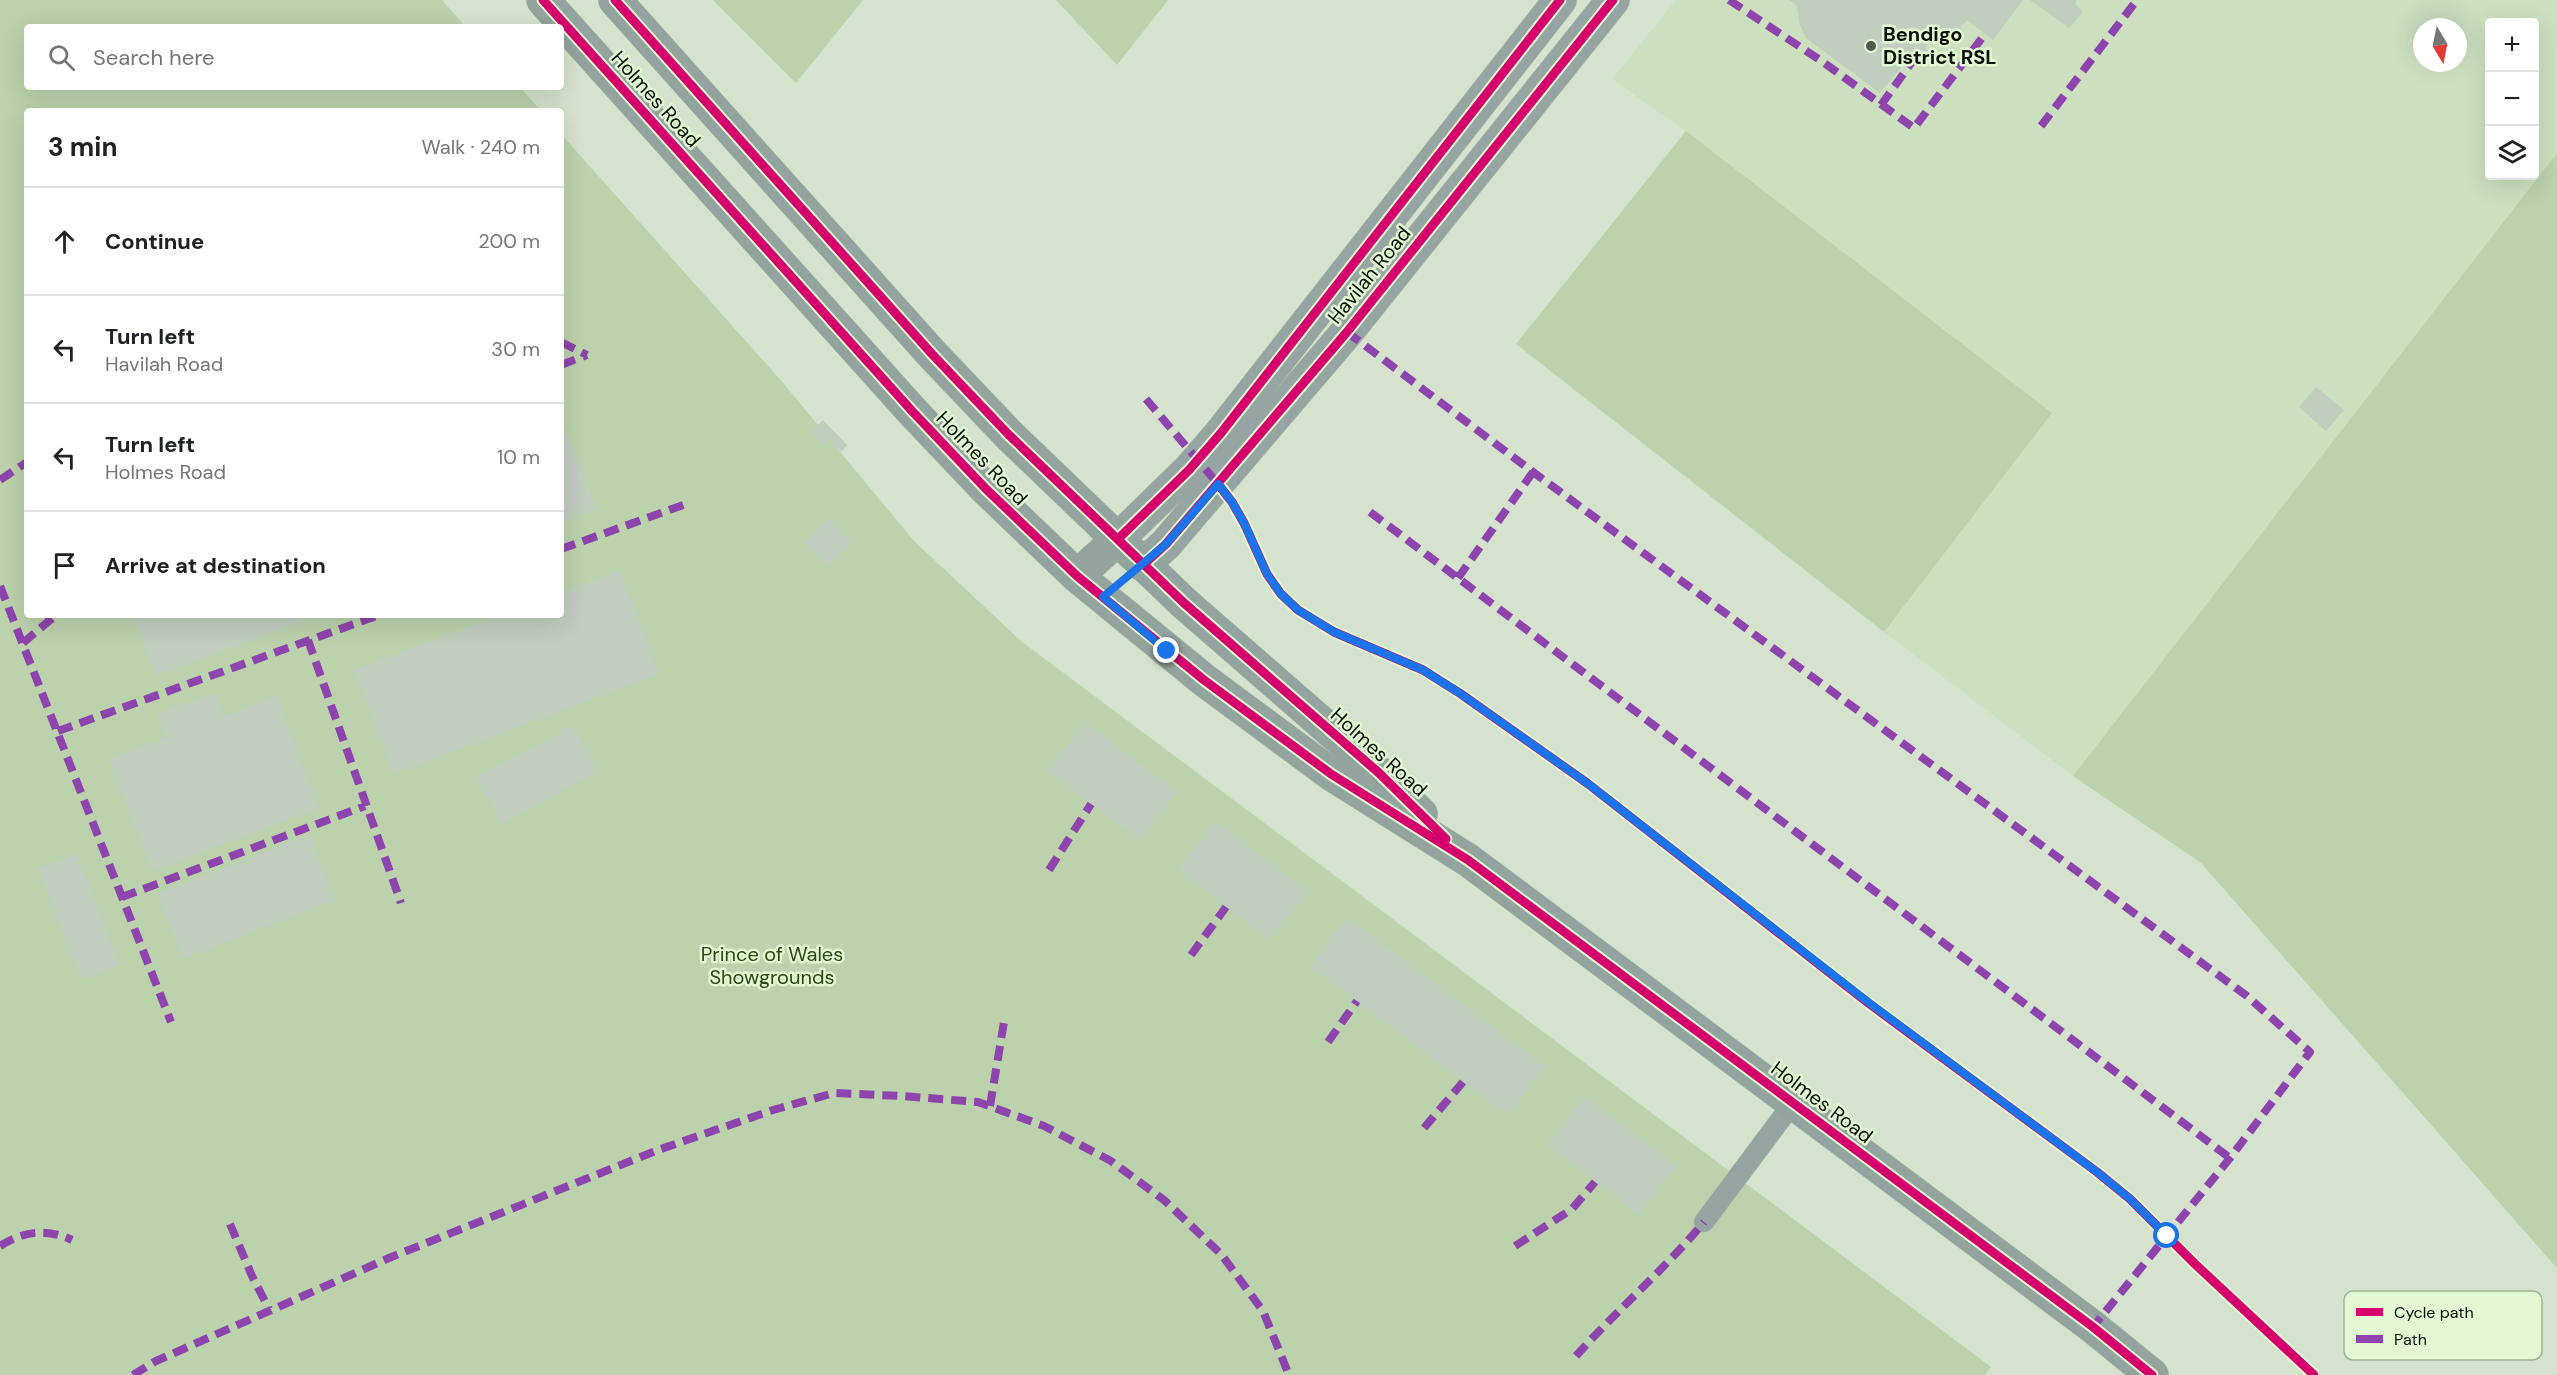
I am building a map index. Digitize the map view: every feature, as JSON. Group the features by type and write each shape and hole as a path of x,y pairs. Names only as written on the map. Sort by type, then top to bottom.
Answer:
{"main road":[{"name":"Holmes Road","path":"543,0 912,411 986,489 1077,576 1204,680 1331,774 1468,860 2085,1320 2152,1375"},
{"name":"Holmes Road","path":"615,0 932,354 1008,434 1220,637 1379,773 1468,860"},
{"name":"Havilah Road","path":"1077,576 1118,539"},
{"name":"Havilah Road","path":"1103,597 1143,565"}],"street":[{"name":"Havilah Road","path":"1118,539 1190,470 1221,433 1560,0"},
{"name":"Havilah Road","path":"1143,565 1166,544 1347,332 1613,0"}],"lane":[{"path":"1704,1222 1793,1103"}],"shaded area":[{"path":"1676,0 2557,0 2557,153 2539,176 2539,18 2485,18 2485,180 2536,180 2073,776 1884,632 2052,413 1686,131 1612,79"}],"green space":[{"name":"Prince of Wales Showgrounds","path":"0,0 442,0 463,24 24,24 24,90 523,90 538,108 24,108 24,618 564,618 564,137 784,384 914,541 1021,641 1991,1367 1985,1375 0,1375"},
{"path":"713,0 863,0 796,83"},
{"path":"1056,0 1168,0 1117,65"},
{"path":"1686,131 2052,413 1884,632 1516,344"},
{"path":"2557,153 2557,1268 2201,863 2073,776 2536,180 2539,180 2539,176"}],"building":[{"name":"Bendigo District RSL","path":"1789,0 2023,0 1993,40 1967,20 1952,38 1939,29 1925,48 1932,54 1920,68 1908,59 1880,93 1806,38 1799,23 1797,6"},
{"name":"Bendigo District RSL","path":"2030,0 2077,0 2075,4 2083,12 2069,28"},
{"path":"2316,387 2344,410 2326,431 2299,407"},
{"path":"823,420 847,445 841,452 829,439 823,446 810,432"},
{"path":"564,424 596,509 564,521"},
{"path":"829,518 852,542 827,566 804,542"},
{"path":"620,570 659,674 394,774 354,670 492,618 564,618 564,591"},
{"path":"134,618 308,618 156,676"},
{"path":"214,692 223,716 276,696 319,808 152,871 109,759 167,737 157,714"},
{"path":"1085,722 1177,792 1140,841 1047,771"},
{"path":"573,725 599,771 502,824 476,777"},
{"path":"1215,821 1308,891 1270,940 1178,870"},
{"path":"309,835 334,900 183,959 157,894"},
{"path":"77,854 120,965 81,980 38,869"},
{"path":"1347,917 1545,1066 1508,1116 1310,966"},
{"path":"1584,1096 1676,1165 1639,1215 1547,1145"}],"marked path":[{"path":"1729,0 1823,62 1914,128 1985,34"},
{"path":"2041,126 2137,0"},
{"path":"1881,105 1912,62"},
{"path":"1347,332 1533,472 2247,996 2310,1052 2230,1158 2093,1327"},
{"path":"564,344 587,355"},
{"path":"564,364 587,355"},
{"path":"1146,399 1218,484"},
{"path":"0,480 24,464"},
{"path":"1458,578 1533,472"},
{"path":"564,548 686,504"},
{"path":"1370,512 2230,1158"},
{"path":"0,586 171,1022"},
{"path":"23,643 52,618"},
{"path":"58,731 371,618"},
{"path":"308,640 401,903"},
{"path":"1049,870 1091,804"},
{"path":"122,897 365,806"},
{"path":"1191,955 1226,907"},
{"path":"1328,1042 1357,1001"},
{"path":"990,1106 1005,1016"},
{"path":"1424,1128 1463,1082"},
{"path":"133,1375 156,1361 389,1258 658,1150 773,1110 834,1093 978,1102 1044,1126 1111,1161 1164,1200 1221,1254 1263,1311 1289,1375"},
{"path":"1515,1246 1572,1209 1595,1182"},
{"path":"1576,1356 1704,1222"},
{"path":"230,1224 269,1309"},
{"path":"0,1246 26,1234 35,1233 53,1234 72,1240"}],"cycle path":[{"path":"543,0 912,411 986,489 1077,576 1204,680 1331,774 1468,860 2093,1327 2152,1375"},
{"path":"615,0 932,354 1008,434 1184,603 1379,773 1446,839"},
{"path":"1118,539 1189,470 1221,433 1560,0"},
{"path":"1143,565 1166,544 1347,332 1613,0"},
{"path":"1218,484 1244,523 1267,574 1281,594 1298,610 1334,632 1423,670 1587,783 1867,1002 2097,1172 2130,1199 2195,1264 2314,1375"}],"place":[{"name":"Bendigo District RSL","path":"1871,46"}],"route":[{"path":"1167,651 1103,597 1166,544 1218,484 1244,523 1267,574 1281,594 1298,610 1334,632 1423,670 1587,783 1868,1002 2097,1172 2130,1199 2167,1236"}]}
